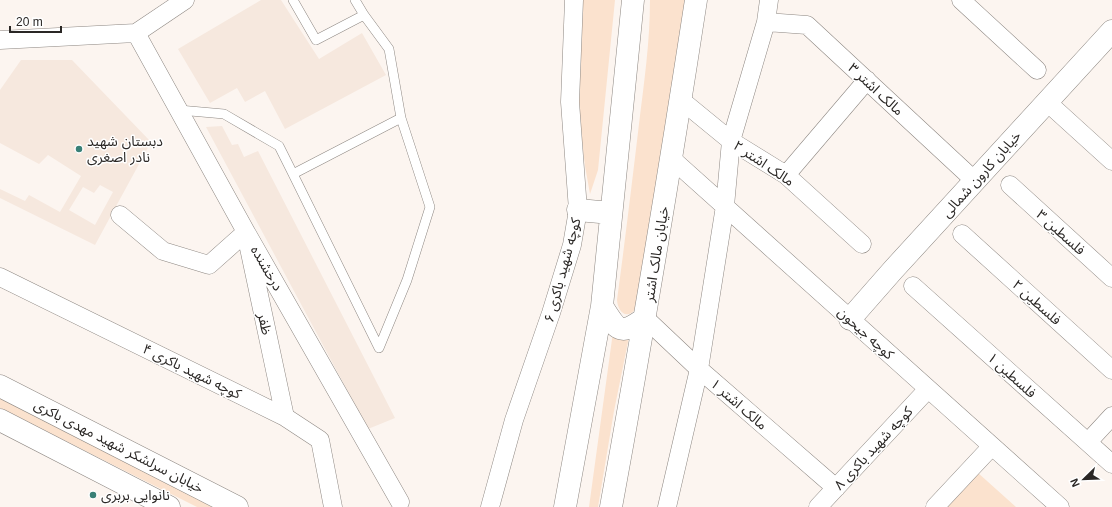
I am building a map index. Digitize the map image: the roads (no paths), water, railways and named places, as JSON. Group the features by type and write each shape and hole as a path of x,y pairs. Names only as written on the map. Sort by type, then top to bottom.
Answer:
{"main road":[{"path":"565,507 602,306 633,0"},
{"name":"خیابان مالک اشتر","path":"611,507 646,318 696,0"},
{"name":"خیابان کارون شمالی","path":"850,319 892,270 1047,102 1109,41"},
{"path":"578,210 611,213"},
{"path":"602,306 611,321 617,327 622,329 628,329 646,318"},
{"name":"خیابان سرلشکر شهید مهدی باکری","path":"0,386 237,507"},
{"path":"0,420 169,507"}],"street":[{"name":"کوچه شهید باکری ۶","path":"490,507 514,420 551,313 572,244 578,210 570,102 574,0"},
{"path":"667,507 699,369 725,206 731,141 766,22 769,0"},
{"path":"961,0 1037,70"},
{"path":"1,41 136,33 177,2"},
{"name":"مالک اشتر ۳","path":"766,22 807,24 975,181"},
{"name":"درخشنده","path":"136,33 246,232 400,502"},
{"path":"786,175 867,80"},
{"name":"مالک اشتر ۲","path":"681,100 731,141 786,175 862,244"},
{"path":"1047,102 1112,161"},
{"name":"کوچه جیحون","path":"672,159 1060,507"},
{"name":"فلسطین ۳","path":"1010,186 1112,278"},
{"path":"120,215 163,251 209,265 246,232"},
{"name":"ظفر","path":"246,232 285,417"},
{"name":"فلسطین ۲","path":"962,234 1112,370"},
{"name":"کوچه شهید باکری ۴","path":"0,276 285,417 320,440 334,507"},
{"name":"فلسطین ۱","path":"913,286 1112,464"},
{"name":"مالک اشتر ۱","path":"646,318 699,369 836,488"},
{"name":"کوچه شهید باکری ۸","path":"820,506 928,389"},
{"path":"1088,442 1112,416"},
{"path":"935,507 992,446"}],"lane":[{"path":"293,0 316,40 364,15"},
{"path":"178,110 224,114 279,146 379,348 407,280 430,207 401,118 389,49 355,0"},
{"path":"293,174 401,118"}],"place":[{"name":"دبستان شهید نادر اصغری","path":"79,149"},
{"name":"نانوایی بربری","path":"93,495"}]}
